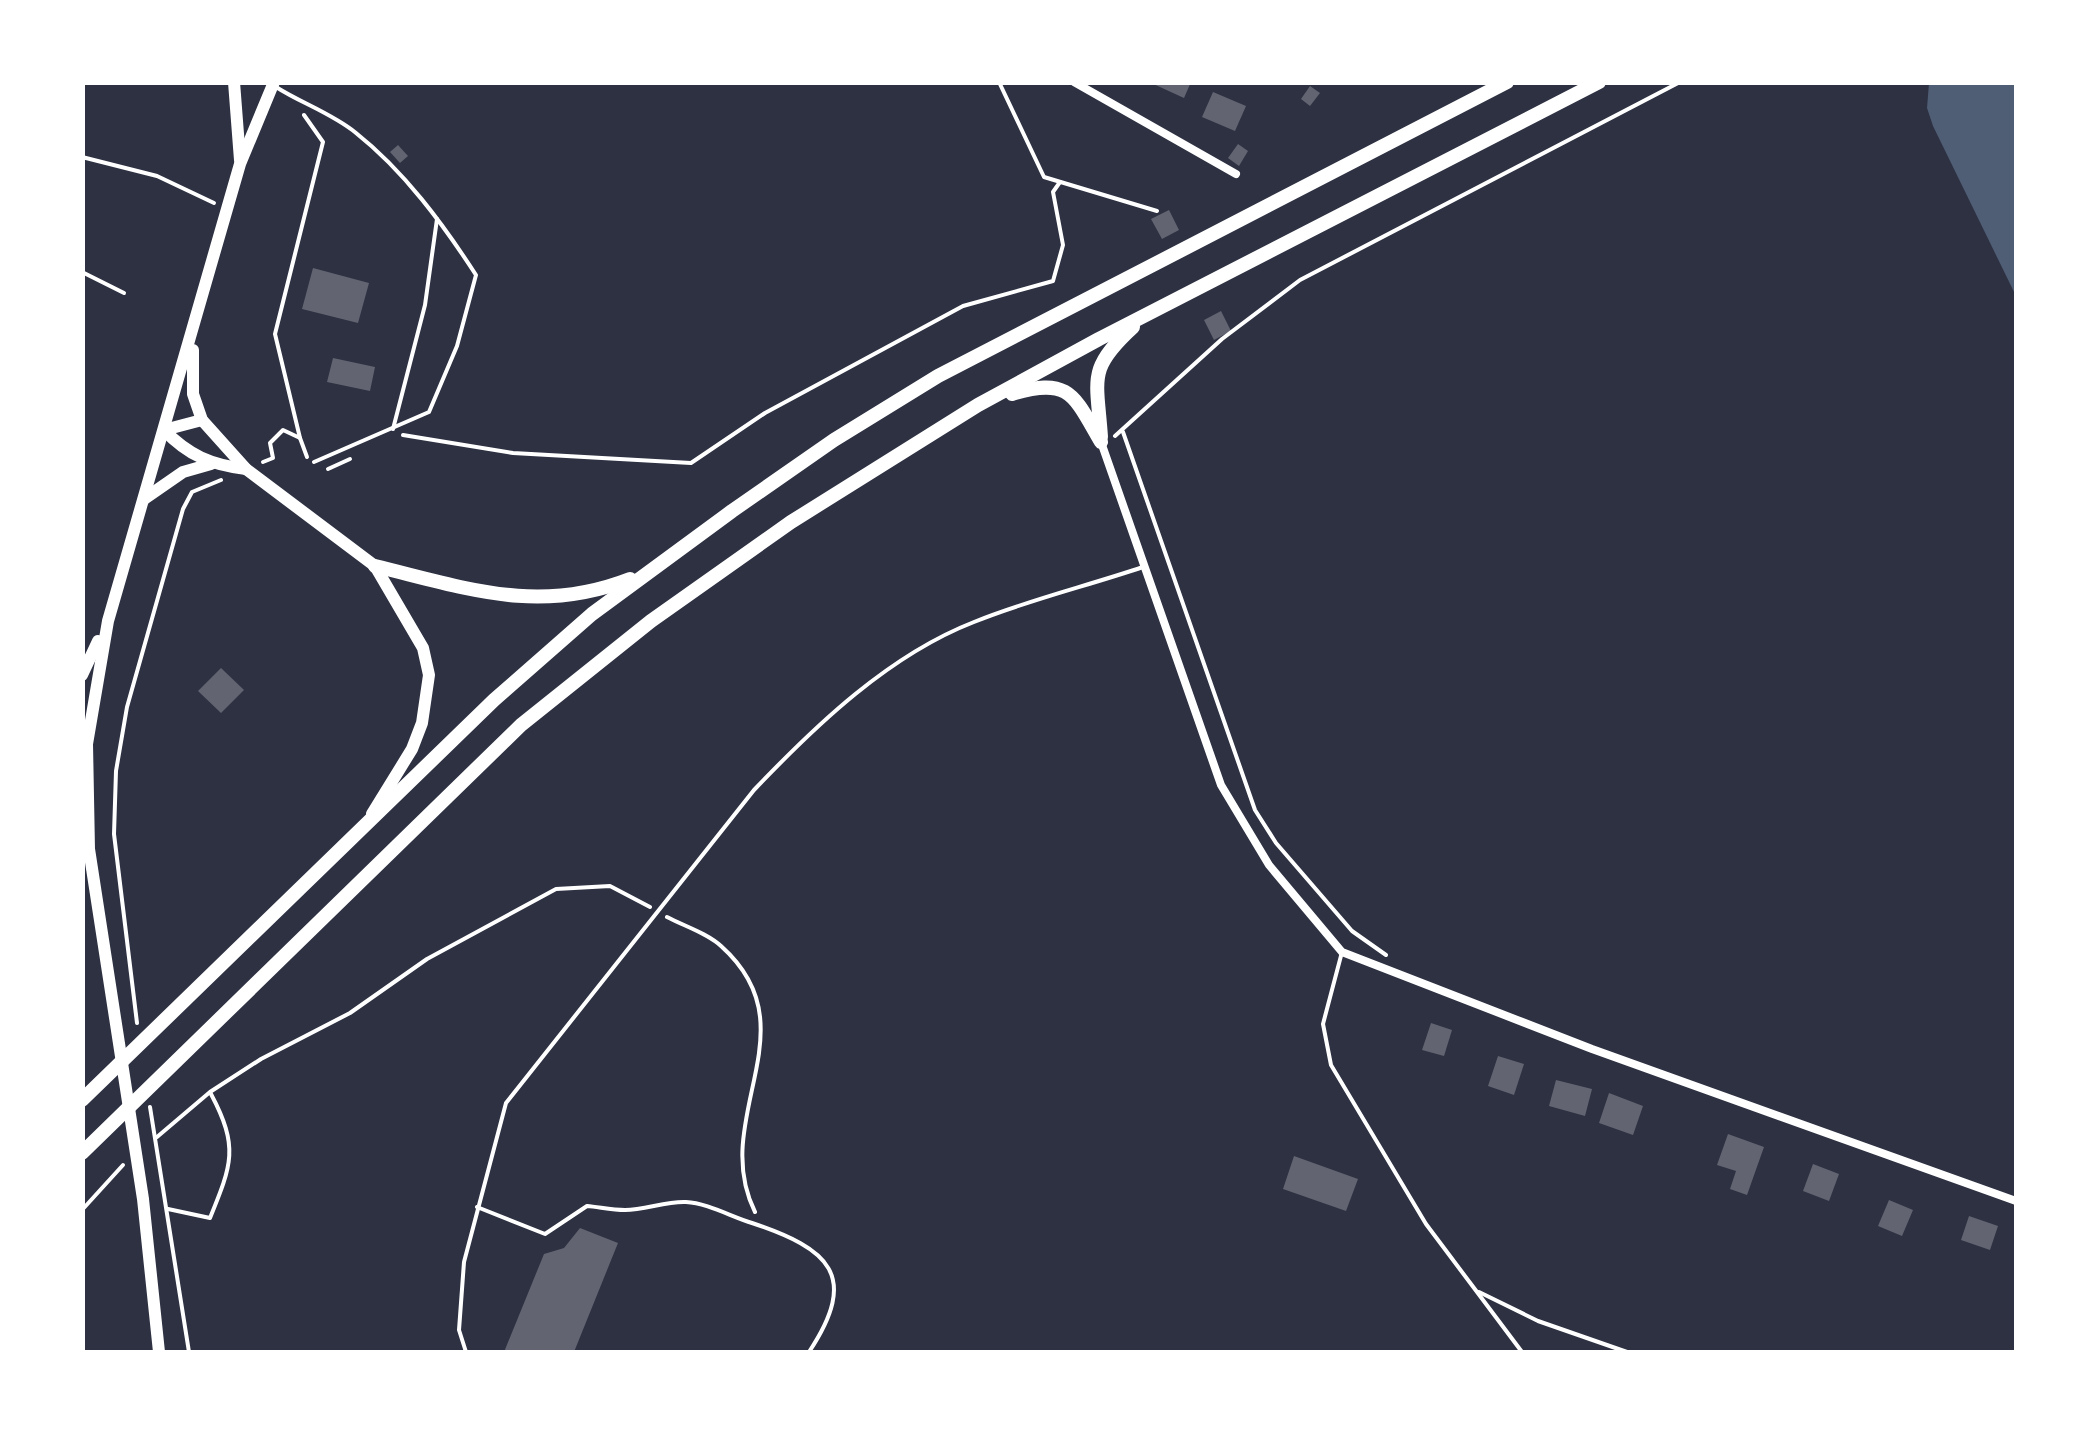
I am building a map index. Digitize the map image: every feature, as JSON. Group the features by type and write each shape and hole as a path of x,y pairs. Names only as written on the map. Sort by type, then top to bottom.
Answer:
{"highway":[{"path":"82,1100 494,700 645,573 834,440 938,376 1507,82"},
{"path":"82,1152 465,778 572,680 790,522 978,405 1600,82"},
{"path":"1102,442 1097,381 1103,354 1147,315"},
{"path":"978,405 1039,386 1060,386 1073,396 1102,442"},
{"path":"375,566 489,596 534,599 565,597 645,573"}],"main road":[{"path":"234,82 240,164"},
{"path":"160,1352 143,1199 89,849 85,786 93,699 108,620 226,209 240,164 274,84"},
{"path":"192,338 193,394 202,420 246,470 375,566 423,648 429,675 422,723 412,749 369,819"},
{"path":"164,430 202,420"},
{"path":"164,430 184,450 211,464 246,470"},
{"path":"144,498 183,472 211,464"},
{"path":"82,675 108,620"}],"street":[{"path":"1074,82 1236,174"},
{"path":"1102,442 1230,801 1269,865 1342,952 1610,1055 2016,1201"}],"lane":[{"path":"274,84 353,130 437,219 476,275 458,346 430,412 394,432 314,462"},
{"path":"394,432 424,305 437,219"},
{"path":"466,1352 459,1330 462,1296 477,1207 506,1103 780,762 904,659 972,622 1147,566"},
{"path":"1342,952 1322,1024 1332,1065 1426,1224 1522,1352"},
{"path":"477,1207 545,1234 587,1206 626,1210 688,1202 776,1231 820,1253 834,1277 834,1301 808,1352"},
{"path":"1475,1290 1538,1321 1628,1352"}],"path":[{"path":"999,82 1044,178 1157,212"},
{"path":"1382,967 1388,953 1352,931 1276,843 1256,810 1122,432 1222,340 1300,280 1680,82"},
{"path":"300,102 305,118 313,122 323,142 275,334 303,455 314,462"},
{"path":"82,158 156,176 226,209"},
{"path":"394,432 513,453 691,462 765,413 963,306 1053,281 1063,245 1054,192 1060,182"},
{"path":"82,272 124,292"},
{"path":"246,470 273,458 274,436 283,430 300,438"},
{"path":"128,968 114,834 121,735 184,509 192,492 223,479"},
{"path":"151,1142 210,1092 261,1059 350,1013 427,959 556,888 610,886 718,943 743,969 759,1000 764,1031 741,1162 744,1188 755,1212 776,1231"},
{"path":"168,1208 210,1218 229,1171 229,1129 210,1092"},
{"path":"82,1210 106,1180 136,1155"},
{"path":"165,1194 189,1352"}],"water":[{"path":"1929,83 2016,83 2016,296 1933,126 1927,108"}],"building":[{"path":"1149,82 1191,82 1184,98"},
{"path":"1310,86 1320,93 1310,106 1301,99"},
{"path":"1213,92 1246,106 1235,131 1202,117"},
{"path":"1238,144 1248,151 1239,166 1228,158"},
{"path":"398,145 408,156 400,163 390,152"},
{"path":"1169,210 1179,230 1162,239 1151,219"},
{"path":"313,268 369,283 358,323 302,309"},
{"path":"1221,311 1231,331 1214,340 1204,320"},
{"path":"333,358 375,367 370,391 327,382"},
{"path":"221,668 244,690 221,713 198,691"},
{"path":"1431,1023 1452,1030 1444,1056 1422,1050"},
{"path":"1498,1056 1524,1064 1514,1095 1488,1086"},
{"path":"1556,1080 1592,1089 1585,1116 1549,1106"},
{"path":"1609,1093 1643,1106 1633,1135 1599,1123"},
{"path":"1728,1134 1764,1147 1747,1195 1730,1189 1736,1171 1717,1165"},
{"path":"1294,1156 1358,1179 1346,1211 1283,1189"},
{"path":"1813,1164 1839,1174 1829,1201 1803,1191"},
{"path":"1889,1200 1913,1210 1902,1236 1878,1226"},
{"path":"1969,1216 1998,1226 1990,1250 1961,1240"},
{"path":"580,1228 618,1243 574,1352 504,1352 544,1254 564,1248"}]}
